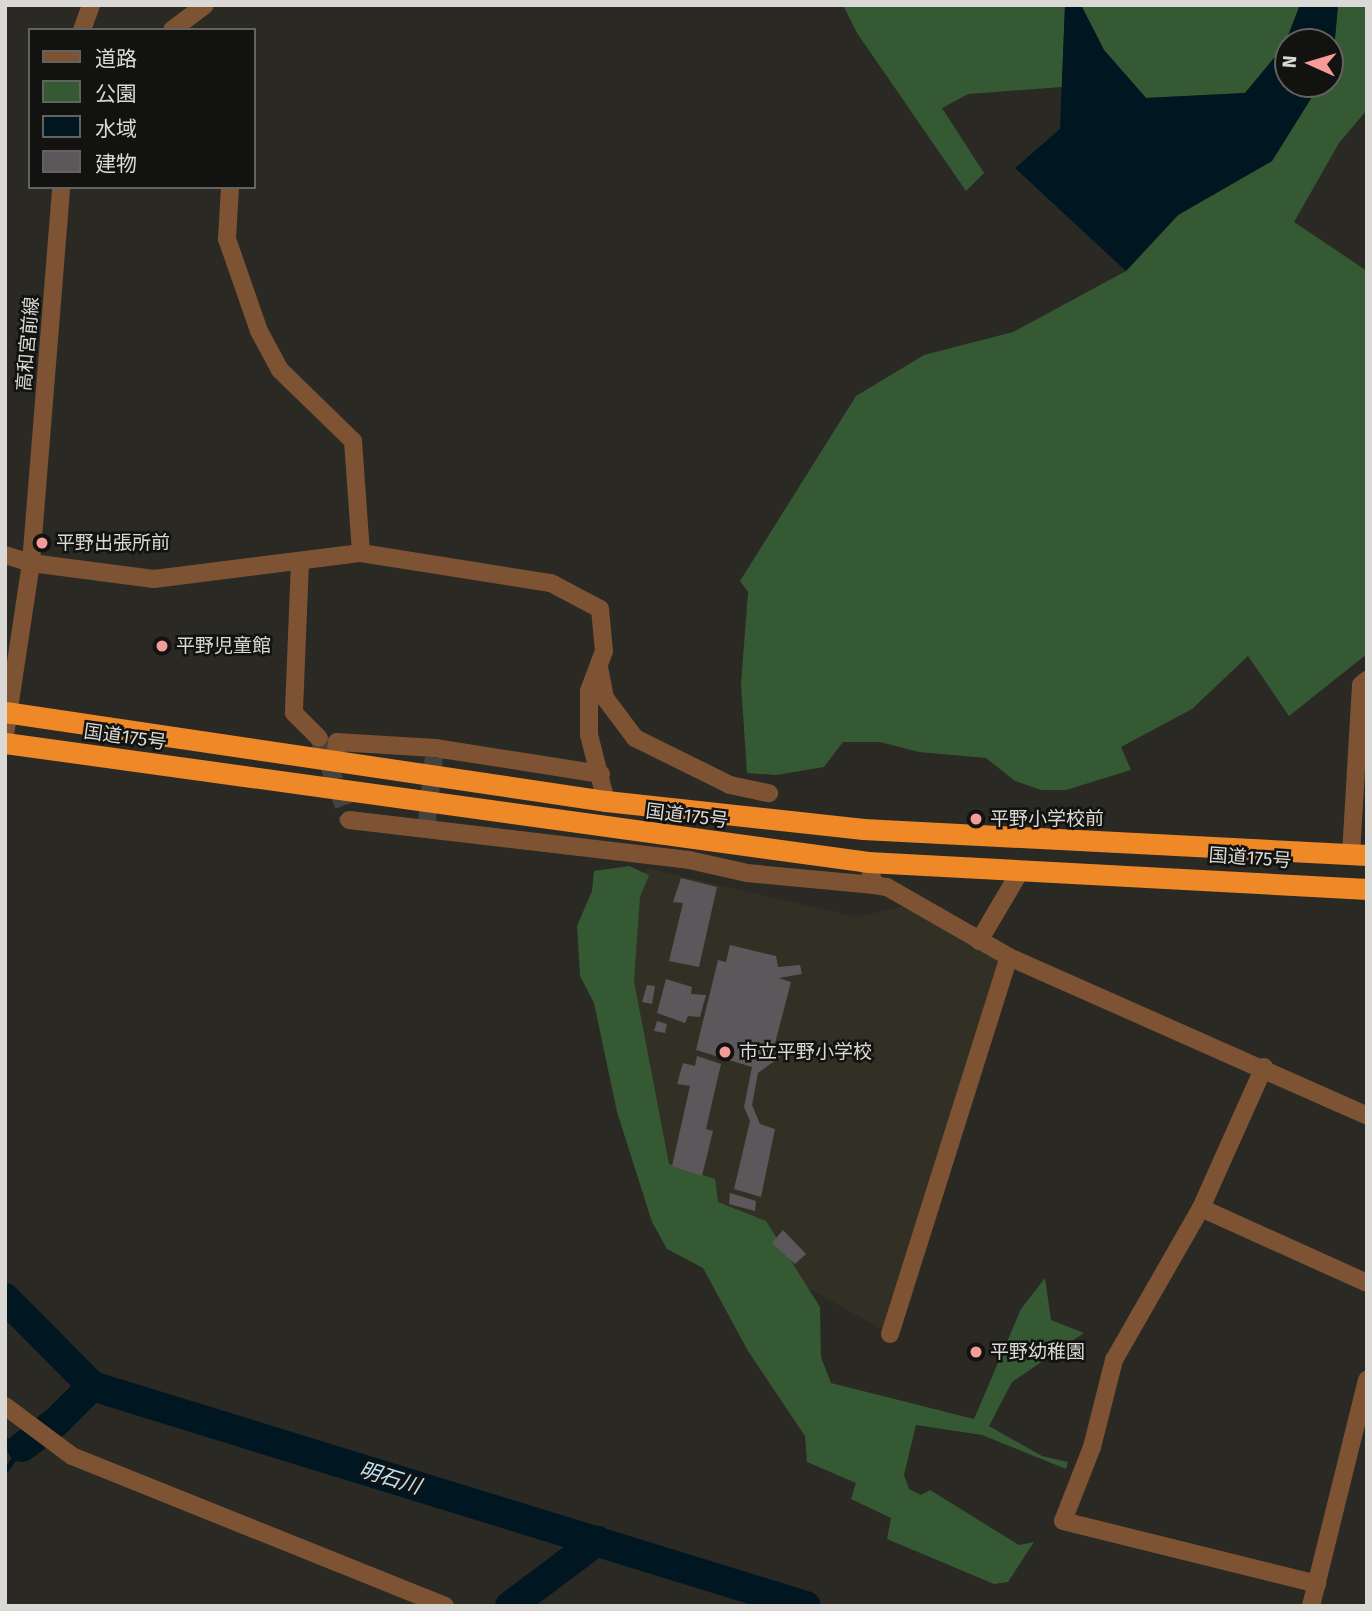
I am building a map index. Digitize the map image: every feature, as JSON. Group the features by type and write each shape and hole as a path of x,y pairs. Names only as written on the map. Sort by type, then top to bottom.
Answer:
{"highway":[{"name":"国道175号","path":"7,712 606,802 863,829 1359,855"},
{"name":"国道175号","path":"5,743 868,862 1367,889"}],"street":[{"path":"83,28 92,5"},
{"path":"175,28 205,5"},
{"name":"高和宮前線","path":"5,735 31,563 61,189"},
{"path":"230,189 227,239 259,331 280,370 354,441 361,554"},
{"path":"5,555 31,563 154,579 361,554 551,583 600,608 604,651 590,691 589,735 606,802"},
{"path":"300,561 294,713 319,738"},
{"path":"598,667 605,698 635,738 730,785 769,793"},
{"path":"1359,855 1361,685 1367,680"},
{"path":"335,761 337,741 435,748 601,774"},
{"path":"349,820 689,860 747,873 887,887 1009,957 1264,1067 1367,1116"},
{"path":"868,862 874,885"},
{"path":"979,941 1021,870"},
{"path":"890,1334 1009,957"},
{"path":"1264,1067 1201,1208 1114,1360 1092,1447 1063,1521 1317,1584"},
{"path":"1201,1208 1367,1283"},
{"path":"1311,1606 1367,1380"},
{"path":"5,1406 72,1456 444,1606"}],"shaded area":[{"path":"647,868 856,917 909,905 1000,959 883,1330 645,1196 624,893"}],"green space":[{"path":"843,5 1065,5 1062,87 968,94 942,108 984,173 966,191 857,33"},
{"path":"1081,5 1300,5 1291,28 1274,28 1274,58 1245,93 1146,98 1104,50"},
{"path":"1338,5 1367,5 1367,110 1339,143 1294,222 1367,271 1367,654 1289,716 1248,656 1192,709 1121,747 1131,770 1066,790 1041,790 1015,781 986,758 919,752 880,742 843,742 824,767 776,775 747,773 741,684 748,592 740,581 856,396 924,355 1013,332 1126,271 1178,215 1272,161 1311,98 1344,98 1344,28 1336,28"},
{"path":"629,866 649,875 640,897 634,981 669,1164 715,1179 718,1202 766,1221 820,1307 821,1357 831,1383 974,1419 1021,1309 1045,1278 1051,1320 1084,1333 1012,1382 989,1426 1042,1456 1068,1462 1066,1469 982,1435 916,1425 904,1475 909,1489 921,1495 930,1490 1019,1545 1034,1542 1008,1582 994,1584 887,1539 891,1518 851,1499 856,1483 807,1462 805,1436 748,1351 703,1268 667,1249 652,1222 617,1112 594,1003 580,976 577,926 592,891 594,871"}],"water":[{"path":"1065,5 1081,5 1104,50 1146,98 1245,93 1274,58 1274,98 1311,98 1272,161 1178,215 1126,271 1015,168 1060,129"},
{"path":"1300,5 1338,5 1336,28 1291,28"}],"building":[{"path":"681,878 717,887 699,967 669,961 683,903 673,902"},
{"path":"730,945 776,956 778,967 800,965 802,974 779,978 791,982 772,1055 778,1051 780,1057 758,1073 752,1105 760,1124 775,1129 761,1197 734,1189 750,1121 744,1107 752,1067 696,1050 718,960 726,962"},
{"path":"666,979 692,987 691,994 706,995 700,1017 688,1016 685,1023 657,1013"},
{"path":"647,985 655,986 652,1004 642,1002"},
{"path":"657,1021 667,1024 665,1033 654,1031"},
{"path":"697,1056 721,1064 706,1129 713,1131 702,1176 672,1166 690,1086 677,1084 683,1063 695,1066"},
{"path":"730,1193 756,1201 755,1211 729,1204"},
{"path":"783,1230 806,1254 795,1264 772,1243"}],"waterway":[{"name":"明石川","path":"5,1298 92,1386 806,1606"},
{"path":"22,1447 56,1422 92,1386"},
{"path":"5,1439 22,1447 5,1470"},
{"path":"510,1606 597,1541"}],"tunnel":[{"path":"319,738 349,820"},
{"path":"426,829 435,748"}],"place":[{"name":"平野出張所前","path":"42,543"},
{"name":"平野児童館","path":"162,646"},
{"name":"平野小学校前","path":"976,819"},
{"name":"市立平野小学校","path":"725,1052"},
{"name":"平野幼稚園","path":"976,1352"}]}
